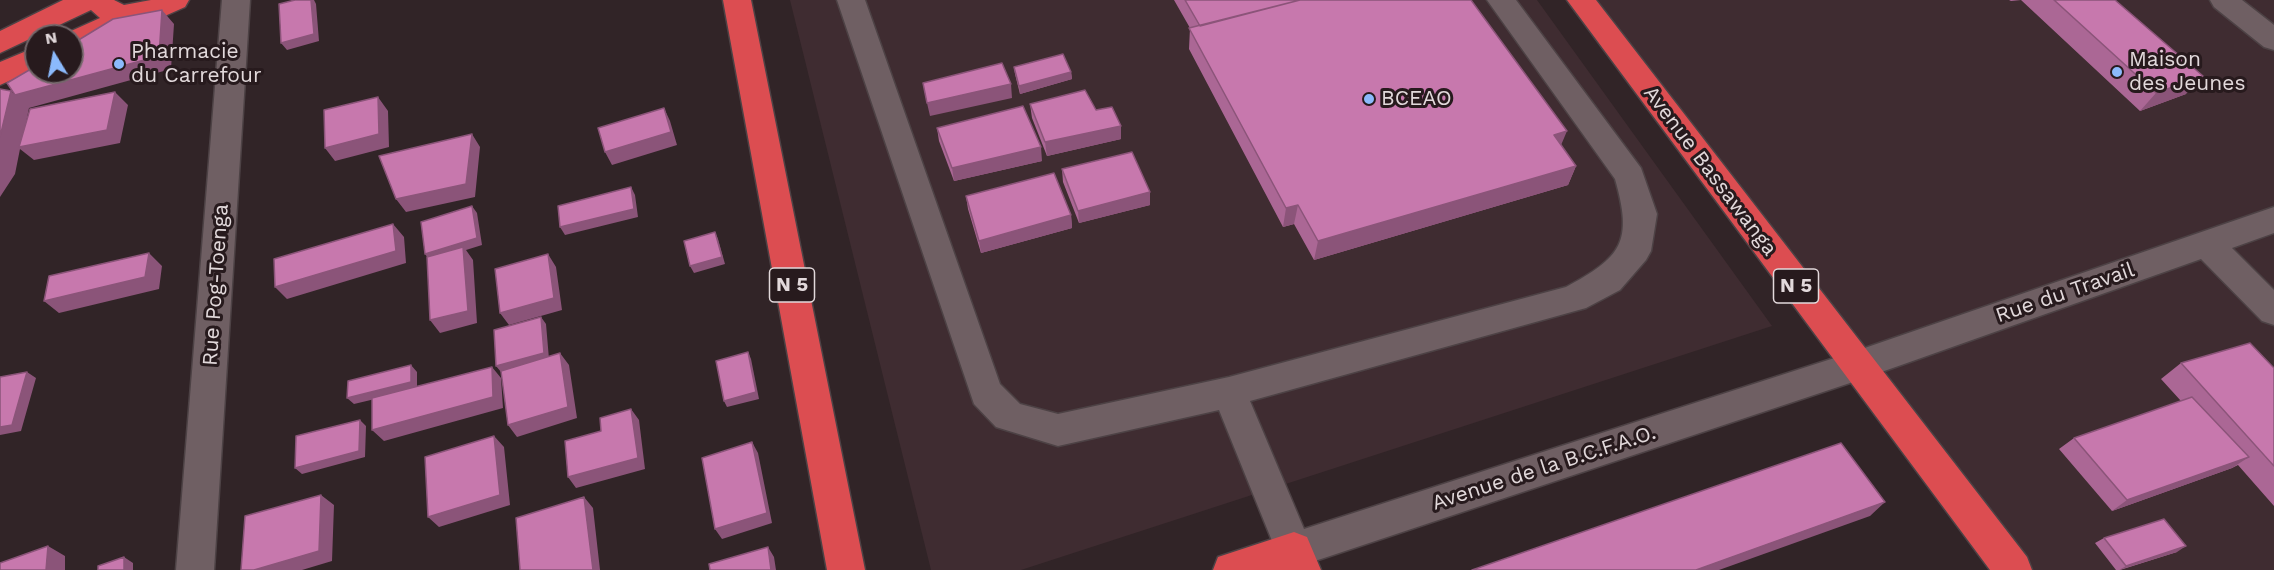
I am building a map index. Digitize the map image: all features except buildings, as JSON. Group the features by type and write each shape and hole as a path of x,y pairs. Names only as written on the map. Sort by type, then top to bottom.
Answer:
{"highway":[{"path":"0,43 87,0"},
{"path":"99,0 104,7 116,13 140,13"},
{"path":"84,35 175,0"},
{"name":"N 5","path":"737,0 846,570"},
{"name":"Avenue Bassawanga","path":"1581,0 1856,366 2013,570"},
{"path":"0,74 24,63"},
{"name":"Avenue de la B.C.F.A.O.","path":"1232,570 1298,560"}],"street":[{"name":"Rue Pog-Toenga","path":"195,570 236,0"},
{"path":"851,0 986,393 1009,416 1058,430 1229,392 1574,297 1608,280 1635,251 1641,214 1630,176 1501,0"},
{"path":"2224,0 2274,40"},
{"name":"Rue du Travail","path":"1856,366 2274,220"},
{"path":"2206,243 2274,310"},
{"name":"Avenue de la B.C.F.A.O.","path":"1298,560 1856,366"},
{"path":"1229,392 1298,560"}],"shaded area":[{"name":"BCEAO","path":"790,0 1537,0 1772,326 1021,570 931,570"},
{"path":"1586,0 2274,0 2274,570 2013,570"}],"place":[{"name":"Pharmacie du Carrefour","path":"119,64"},
{"name":"Maison des Jeunes","path":"2117,72"},
{"name":"BCEAO","path":"1369,99"}]}
